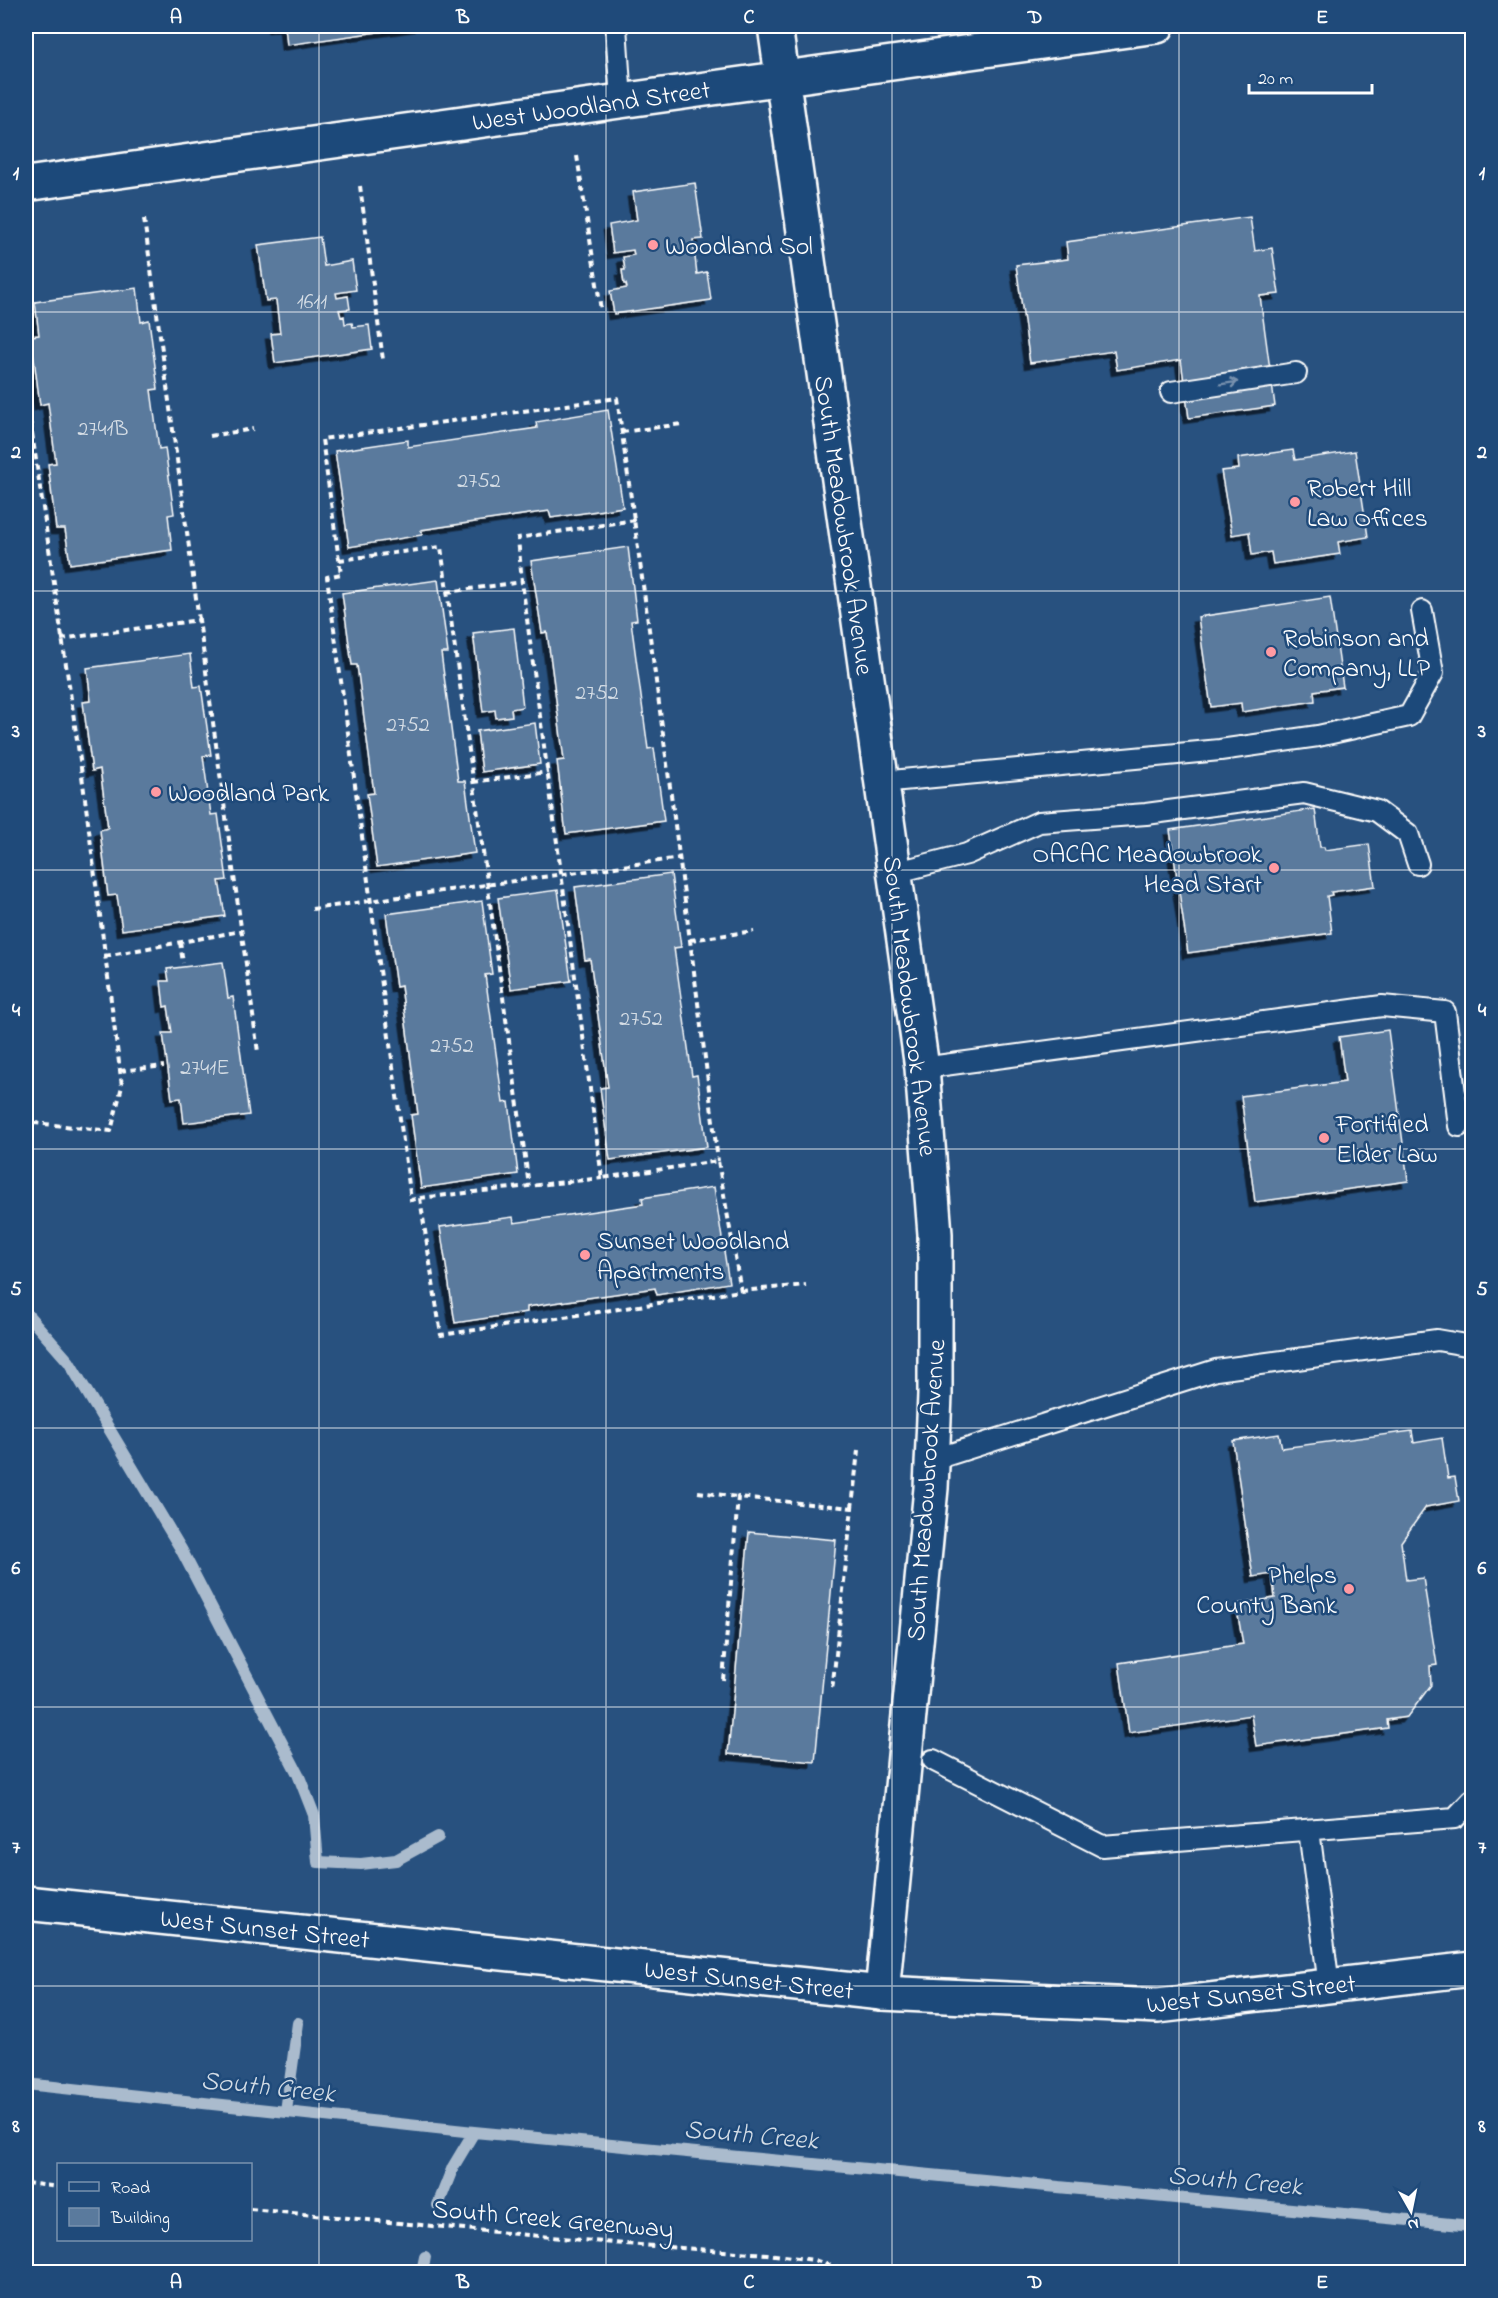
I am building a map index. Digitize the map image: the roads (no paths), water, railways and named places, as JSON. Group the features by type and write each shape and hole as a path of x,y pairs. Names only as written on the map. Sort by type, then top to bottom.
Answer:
{"street":[{"name":"South Meadowbrook Avenue","path":"776,26 922,1068 935,1234 935,1395 932,1460 882,1993"},
{"name":"West Woodland Street","path":"26,184 1156,26"},
{"name":"West Sunset Street","path":"26,1903 882,1993 1158,2006 1473,1969"}],"lane":[{"path":"616,26 621,101"},
{"path":"1171,392 1296,373"},
{"path":"881,782 1220,750 1318,736 1409,716 1433,673 1422,611"},
{"path":"894,873 967,854 1040,822 1146,814 1304,793 1377,812 1408,834 1418,864"},
{"path":"922,1068 1383,1006 1445,1012 1459,1126"},
{"path":"932,1460 1216,1370 1437,1340 1473,1346"},
{"path":"933,1760 1102,1846 1455,1818 1473,1800"},
{"path":"1309,1830 1329,1986"}],"waterway":[{"path":"26,1313 69,1362 181,1549 298,1774 314,1815 318,1862 361,1864 396,1860 438,1837"},
{"path":"286,2111 298,2023"},
{"name":"South Creek","path":"26,2084 474,2132 1472,2226"},
{"path":"438,2205 453,2167 474,2132"},
{"path":"422,2272 425,2257"}],"place":[{"name":"Woodland Sol","path":"653,245"},
{"name":"Robert Hill Law Offices","path":"1295,502"},
{"name":"Robinson and Company, LLP","path":"1271,652"},
{"name":"Woodland Park","path":"156,792"},
{"name":"OACAC Meadowbrook Head Start","path":"1274,868"},
{"name":"Fortified Elder Law","path":"1324,1138"},
{"name":"Sunset Woodland Apartments","path":"585,1255"},
{"name":"Phelps County Bank","path":"1349,1589"}]}
